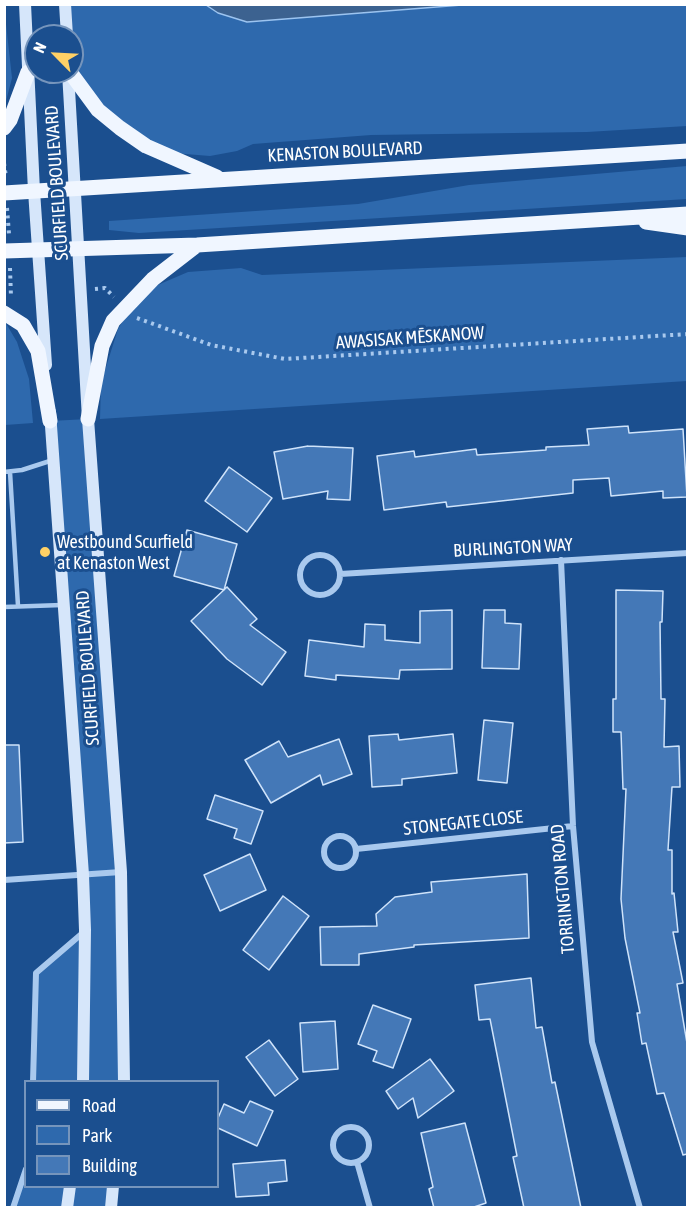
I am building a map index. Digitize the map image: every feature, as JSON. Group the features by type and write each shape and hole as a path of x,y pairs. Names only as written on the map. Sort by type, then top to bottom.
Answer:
{"main road":[{"path":"4,128 10,120 24,83"},
{"path":"78,84 98,110 146,146 220,178"},
{"name":"KENASTON BOULEVARD","path":"4,193 687,151"},
{"path":"4,251 197,245 687,214"},
{"path":"622,218 687,228"},
{"path":"88,419 102,346 113,321 153,279 197,245"},
{"path":"4,313 23,326 38,351 50,421"}],"street":[{"name":"SCURFIELD BOULEVARD","path":"25,4 26,24"},
{"path":"65,4 66,24"},
{"name":"SCURFIELD BOULEVARD","path":"29,84 34,191 82,875 85,930 83,1080"},
{"name":"SCURFIELD BOULEVARD","path":"70,84 88,419 121,872 124,1080"},
{"name":"BURLINGTON WAY","path":"339,574 687,553"},
{"path":"316,556 329,558 334,562 339,574 336,587 326,594 318,595 306,590 300,576 304,563 316,556"},
{"name":"TORRINGTON ROAD","path":"561,560 573,826 592,1042 640,1208"},
{"name":"STONEGATE CLOSE","path":"356,849 573,826"},
{"path":"334,837 347,837 356,849 354,860 346,867 334,868 324,856 325,845 334,837"},
{"path":"4,879 121,872"},
{"path":"33,1080 36,973 85,930"},
{"path":"345,1128 358,1128 367,1137 367,1154 357,1162 344,1162 335,1154 333,1141 345,1128"},
{"path":"357,1162 370,1208"},
{"path":"13,1208 24,1175"},
{"path":"67,1208 70,1188"},
{"path":"111,1208 113,1188"}],"lane":[{"path":"18,606 7,472 53,460"},
{"path":"4,607 64,605"}],"path":[{"name":"AWASISAK MĒSKANOW","path":"139,320 211,345 285,359 687,334"}],"green space":[{"path":"462,4 687,5 687,126 587,132 371,135 253,144 237,151 210,156 173,153 141,143 79,84 84,84 84,24 69,24 67,5 206,5 218,13 247,22"},
{"path":"4,6 12,78 5,105 4,105"},
{"path":"687,166 687,199 139,233 109,230 109,221 358,204 469,185"},
{"path":"687,257 687,381 100,419 101,383 118,329 130,310 153,287 188,272 241,268 262,275"},
{"path":"4,320 17,342 29,379 33,423 5,425"},
{"path":"88,419 121,872 124,1080 33,1080 36,973 85,930 50,421"},
{"path":"24,1172 24,1188 113,1188 111,1207 13,1208"}],"shaded area":[{"path":"206,5 462,5 247,22 218,13"}],"building":[{"path":"628,426 629,433 683,429 687,497 663,498 663,491 611,496 609,478 573,480 573,493 447,507 446,502 384,510 377,456 414,451 415,457 476,449 477,455 546,450 546,447 589,445 587,429"},
{"path":"308,446 353,448 350,500 327,499 328,491 283,499 274,452"},
{"path":"229,467 272,498 247,532 205,501"},
{"path":"187,530 237,544 224,590 174,576"},
{"path":"227,587 257,619 250,625 286,652 262,685 227,659 191,621"},
{"path":"616,590 663,591 662,622 660,622 661,699 665,699 664,747 679,746 680,787 672,787 668,850 672,850 672,894 674,893 678,932 673,932 683,983 677,984 687,1043 687,1154 683,1155 664,1093 657,1094 646,1043 642,1044 637,1013 640,1013 625,938 621,899 626,789 623,789 621,732 613,732 613,699 616,699"},
{"path":"452,610 452,669 400,670 399,679 336,675 336,680 305,676 309,640 364,647 365,624 385,625 385,640 420,643 420,611"},
{"path":"484,610 505,610 505,623 521,624 519,669 482,668"},
{"path":"484,720 513,723 507,783 478,780"},
{"path":"398,734 399,740 453,734 457,773 402,779 402,785 372,787 369,736"},
{"path":"339,739 352,774 323,785 320,775 271,803 245,760 279,741 288,757"},
{"path":"4,745 19,745 23,842 4,843"},
{"path":"215,795 263,811 251,844 234,838 237,829 207,819"},
{"path":"250,854 266,890 220,911 204,875"},
{"path":"527,874 529,938 414,945 414,947 359,954 359,965 321,965 320,927 377,926 376,914 395,897 432,892 431,882"},
{"path":"283,896 309,916 269,970 243,950"},
{"path":"531,978 536,1028 542,1027 552,1083 555,1082 581,1208 524,1208 513,1157 517,1156 490,1019 479,1020 475,985"},
{"path":"373,1005 411,1019 393,1068 373,1061 377,1051 358,1044"},
{"path":"335,1021 338,1069 303,1072 300,1023"},
{"path":"269,1040 298,1079 275,1096 246,1057"},
{"path":"430,1059 454,1091 418,1118 413,1098 398,1109 386,1091"},
{"path":"250,1101 273,1111 257,1146 219,1128 219,1116 224,1104 244,1113"},
{"path":"465,1123 486,1203 471,1208 434,1208 429,1189 433,1187 421,1133"},
{"path":"285,1160 287,1181 268,1183 269,1195 236,1197 233,1164"}],"place":[{"name":"Westbound Scurfield at Kenaston West","path":"45,552"}]}
